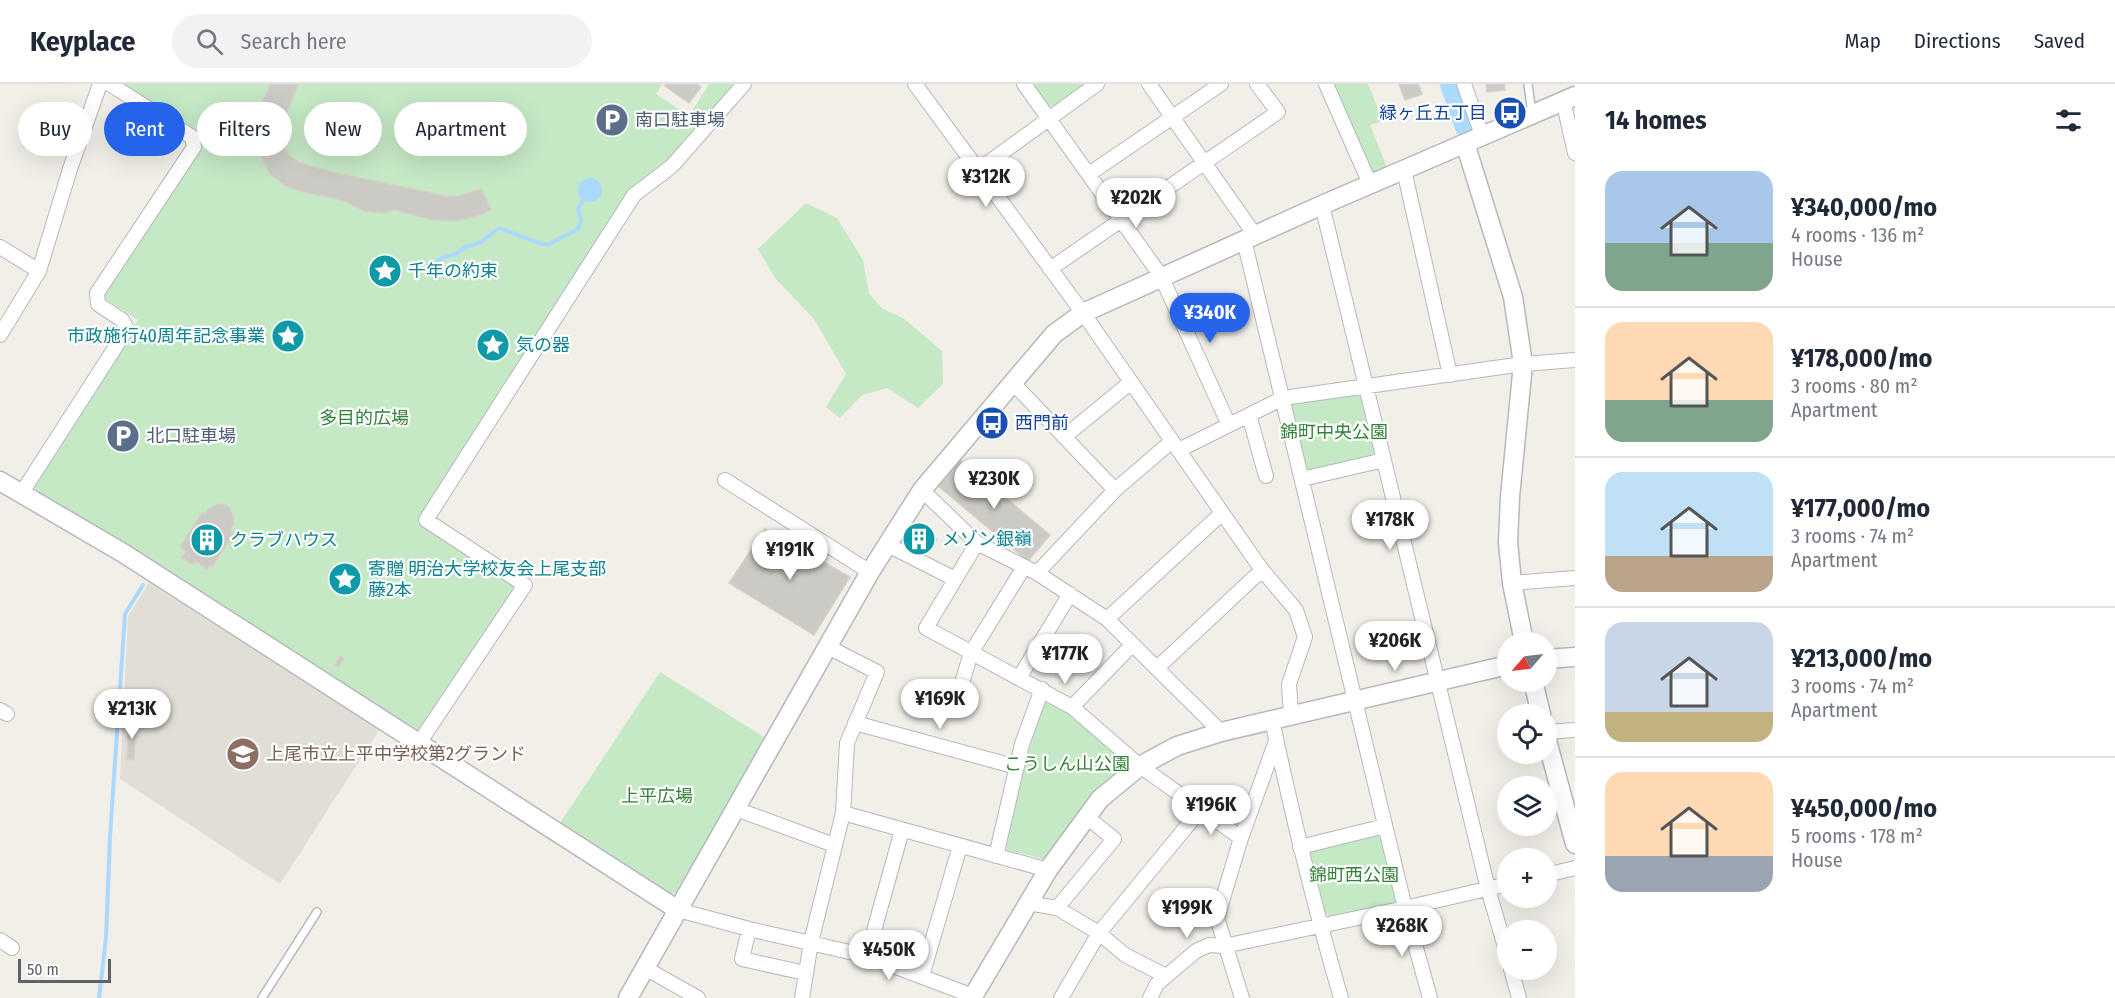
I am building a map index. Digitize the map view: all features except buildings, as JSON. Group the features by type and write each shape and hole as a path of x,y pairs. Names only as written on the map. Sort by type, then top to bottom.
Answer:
{"street":[{"path":"0,335 39,271 70,169 100,84"},
{"path":"21,494 127,329 122,320 98,304 97,293 194,147 192,137 110,84"},
{"path":"419,743 525,585 426,520 634,195 672,166 744,84"},
{"path":"1024,84 1161,276 1228,426"},
{"path":"978,170 1097,84"},
{"path":"1149,84 1205,163 1250,237 1282,398 1405,908 1430,998"},
{"path":"1089,174 1221,84"},
{"path":"1050,269 1278,112 1257,84"},
{"path":"1326,84 1370,184"},
{"path":"1464,84 1482,135"},
{"path":"917,85 1083,313 1262,570 1296,610 1305,637 1289,684 1292,715"},
{"path":"628,998 886,544 922,490 1053,334 1083,313 1161,276 1569,98 1575,153"},
{"path":"1465,143 1513,297 1523,364 1508,542 1512,583 1522,632"},
{"path":"1404,170 1450,375"},
{"path":"1322,205 1497,920"},
{"path":"0,247 39,271"},
{"path":"958,696 971,653 1031,570 1115,490 1175,446 1228,426 1282,398 1523,364 1575,360"},
{"path":"1064,437 1131,382"},
{"path":"1012,383 1115,490"},
{"path":"1249,415 1266,476"},
{"path":"1302,479 1384,460"},
{"path":"725,480 870,572"},
{"path":"0,481 123,553 678,910 867,956 973,997 1048,870 1100,799 1140,766 1177,746 1221,732 1497,667"},
{"path":"922,490 977,543 1031,570 1107,620 1221,732"},
{"path":"1107,620 1222,513"},
{"path":"977,543 926,628 1072,707 1140,766 1241,838"},
{"path":"886,544 955,579"},
{"path":"1157,668 1262,570"},
{"path":"1512,583 1575,578"},
{"path":"1019,678 1070,594"},
{"path":"1072,707 1132,645"},
{"path":"802,998 811,942 843,813 847,743 877,672 828,647"},
{"path":"1557,658 1575,657"},
{"path":"996,856 1022,744 1042,689"},
{"path":"1272,720 1300,847 1341,998"},
{"path":"855,723 1017,767"},
{"path":"1557,731 1575,730"},
{"path":"1242,998 1217,918 1241,838 1276,741"},
{"path":"1553,764 1575,844"},
{"path":"736,808 834,845"},
{"path":"1061,998 1099,933 1201,809"},
{"path":"843,813 1048,870"},
{"path":"1056,909 1114,839 1087,817"},
{"path":"1300,847 1385,826"},
{"path":"867,956 902,830"},
{"path":"922,976 960,846"},
{"path":"1557,872 1575,868"},
{"path":"1150,998 1157,984 1196,951 1209,945 1224,946 1497,887"},
{"path":"1028,903 1056,909 1099,933 1125,955 1166,976"},
{"path":"749,929 742,959 805,973"},
{"path":"0,940 12,948"},
{"path":"645,968 698,998"},
{"path":"1514,980 1519,998"}],"lane":[{"path":"1527,84 1532,114"},
{"path":"262,998 317,912"}],"shaded area":[{"name":"上尾市立上平中学校第2グランド","path":"149,583 380,729 280,884 120,779 128,616"}],"green space":[{"name":"多目的広場","path":"121,84 662,84 656,94 689,116 709,84 737,84 652,176 524,358 418,521 511,582 515,590 422,729 413,732 36,491 34,483 138,320 104,296 197,148 197,156 292,156 292,102 197,102 197,133 185,125 185,102 149,102"},
{"path":"1032,84 1084,84 1053,106 1047,105"},
{"path":"1331,84 1368,84 1383,121 1370,125 1388,170 1376,175 1371,174"},
{"path":"806,203 837,218 863,260 869,294 883,309 903,318 942,351 943,384 918,408 887,388 862,395 840,418 826,407 846,374 814,319 775,278 758,249"},
{"name":"錦町中央公園","path":"1360,391 1380,457 1311,474 1306,471 1290,405 1293,400"},
{"name":"上平広場","path":"660,672 767,739 678,892 671,894 560,823"},
{"name":"こうしん山公園","path":"1048,698 1072,711 1126,760 1126,766 1104,783 1078,813 1047,857 1043,859 1008,850 1005,845 1042,700"},
{"name":"錦町西公園","path":"1377,831 1382,834 1399,898 1396,903 1331,917 1324,912 1309,852 1312,847"}],"water":[{"path":"590,178 595,179 601,185 601,195 595,201 590,202 585,201 579,195 578,190 579,185 585,179"}],"waterway":[{"path":"1451,84 1466,127"},
{"path":"431,267 441,258 456,254 464,248 481,242 499,228 542,244 549,244 578,229 581,222 578,208 583,200"},
{"path":"99,998 106,938 110,837 125,614 143,585"}],"place":[{"name":"緑ヶ丘五丁目","path":"1510,113"},
{"name":"南口駐車場","path":"612,120"},
{"name":"千年の約束","path":"385,271"},
{"name":"市政施行40周年記念事業","path":"288,336"},
{"name":"気の器","path":"493,345"},
{"name":"西門前","path":"992,423"},
{"name":"北口駐車場","path":"123,436"},
{"name":"メゾン銀嶺","path":"919,539"},
{"name":"クラブハウス","path":"207,540"},
{"name":"寄贈 明治大学校友会上尾支部 藤2本","path":"345,579"},
{"name":"上尾市立上平中学校第2グランド","path":"243,754"}]}
